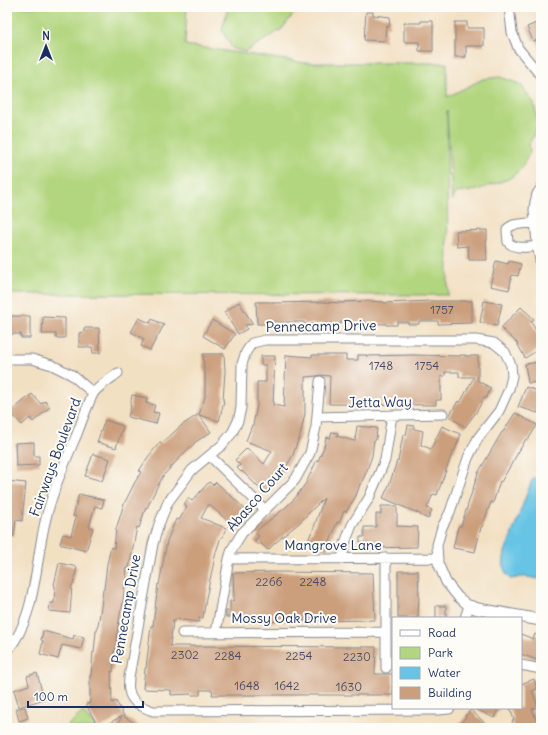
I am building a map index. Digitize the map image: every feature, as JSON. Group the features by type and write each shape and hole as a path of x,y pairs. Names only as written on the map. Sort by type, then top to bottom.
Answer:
{"street":[{"path":"510,7 512,32 518,48 541,76"},
{"path":"541,188 537,194 534,210 541,267"},
{"path":"536,222 513,225 506,231 508,242 515,247 538,246"},
{"name":"Pennecamp Drive","path":"449,709 153,711 142,707 133,699 129,690 129,677 152,544 168,502 192,470 222,445 232,433 238,421 241,408 242,364 246,352 252,343 265,340 476,340 494,343 504,352 511,364 512,376 509,389 499,410 478,438 468,458 450,512 442,527 437,546 438,562 446,582 458,597 469,606 478,609 541,620"},
{"path":"7,359 32,359 52,365 72,375 93,393"},
{"name":"Fairways Boulevard","path":"7,651 12,646 22,628 28,610 46,515 93,393 118,373"},
{"name":"Abasco Court","path":"216,633 228,560 232,549 242,532 294,480 310,453 316,427 320,381"},
{"name":"Jetta Way","path":"317,417 442,414"},
{"path":"342,559 345,543 352,525 369,498 385,460 392,415"},
{"path":"210,456 265,510"},
{"path":"386,558 386,668"},
{"name":"Mangrove Lane","path":"228,560 438,558"},
{"path":"466,617 469,606"},
{"name":"Mossy Oak Drive","path":"182,633 386,632"},
{"path":"522,665 541,669"}],"green space":[{"path":"7,7 187,7 185,45 306,63 447,63 447,97 483,79 500,77 520,84 534,103 538,122 529,144 530,152 521,169 509,179 477,190 456,193 452,201 447,111 448,295 7,294"},
{"path":"228,7 291,7 294,13 282,29 245,52 232,48 222,30"},
{"path":"83,712 96,728 65,728"}],"water":[{"path":"541,473 541,579 523,577 510,579 504,570 505,552 532,480"}],"building":[{"path":"366,12 373,12 373,15 390,17 389,27 386,26 385,41 364,40"},
{"path":"421,21 433,21 433,51 419,51 419,42 404,42 404,23 421,23"},
{"path":"541,21 541,51 536,40 533,41 527,27"},
{"path":"455,22 467,22 467,28 484,28 484,46 466,46 466,57 455,57"},
{"path":"487,230 487,260 469,260 468,246 457,247 456,231"},
{"path":"496,261 508,264 509,261 521,264 518,276 512,275 509,290 490,286"},
{"path":"368,301 384,303 472,301 472,323 438,324 438,321 419,321 419,324 397,322 397,325 365,322 341,322 341,324 304,324 304,322 273,322 257,324 256,302 344,303"},
{"path":"484,301 502,304 497,326 480,322"},
{"path":"239,302 253,324 245,325 247,329 238,334 224,312"},
{"path":"521,307 534,319 531,322 541,339 541,348 525,358 517,343 501,328"},
{"path":"8,316 30,316 30,338 21,338 21,334 8,334"},
{"path":"43,317 65,318 65,338 56,338 56,334 42,334"},
{"path":"139,318 150,323 152,319 164,325 150,350 141,346 144,339 131,332"},
{"path":"212,320 235,334 225,349 203,336"},
{"path":"84,328 99,328 100,353 93,353 92,347 79,347 79,333 84,332"},
{"path":"203,354 224,354 224,401 219,421 199,415 205,397"},
{"path":"286,355 312,357 312,355 346,355 346,360 358,360 358,355 478,356 478,381 491,388 486,398 484,398 477,411 465,427 449,416 458,401 460,403 474,377 459,377 459,372 445,372 445,376 441,376 441,400 436,400 436,405 329,404 330,376 320,375 305,377 305,414 299,440 293,455 279,479 265,494 242,471 241,472 237,468 240,465 235,460 247,448 264,464 272,451 246,441 253,425 257,405 257,382 266,382 266,365 261,365 261,356 275,356 273,405 284,407"},
{"path":"541,362 541,382 528,383 525,364"},
{"path":"526,387 541,392 541,405 538,413 518,407"},
{"path":"32,394 41,404 45,401 50,407 33,422 30,418 22,425 10,412"},
{"path":"132,395 147,398 146,403 155,405 153,412 159,413 156,424 128,417"},
{"path":"515,413 537,425 528,440 526,439 501,482 500,481 493,503 491,502 481,527 475,552 453,548 458,527 461,526 478,473"},
{"path":"199,415 211,432 194,443 163,476 147,508 146,507 139,528 137,527 129,568 127,568 122,609 117,633 116,651 114,651 113,672 111,671 112,703 116,701 123,716 143,728 116,728 122,716 99,728 86,705 90,703 90,676 96,631 107,564 111,547 114,548 116,529 124,504 141,472 139,471 148,457 160,442 162,443 182,425"},
{"path":"105,420 123,426 116,448 97,442"},
{"path":"408,425 414,426 414,429 423,431 421,445 431,449 442,426 460,434 437,495 433,494 427,508 432,510 428,519 383,498 398,461 403,435 406,435"},
{"path":"357,426 377,428 376,440 374,440 372,456 356,496 346,512 344,511 339,523 337,522 327,550 307,544 324,498 298,524 268,550 260,543 258,545 254,541 259,536 255,533 295,498 306,483 317,460 318,461 324,447 326,437 330,438 332,432 338,433 337,436 355,441"},
{"path":"34,442 34,456 39,456 39,465 16,466 15,443"},
{"path":"93,454 110,459 102,481 85,476"},
{"path":"7,481 26,483 22,521 16,520 14,536 7,535"},
{"path":"209,482 213,485 216,482 245,509 231,524 209,504 201,518 226,528 216,552 203,618 199,618 199,622 175,619 175,621 173,621 170,646 376,647 375,674 392,674 392,695 212,695 213,690 200,690 200,695 171,695 171,690 143,689 151,626 153,626 158,584 159,585 167,541 176,519 179,520 187,507 184,505 188,498 192,501"},
{"path":"79,494 104,500 102,508 95,506 89,527 93,528 86,551 60,544 63,534 71,536 76,517 73,516"},
{"path":"381,506 397,506 397,526 418,527 417,547 368,548 368,543 360,543 360,537 364,537 364,527 376,527 376,514 381,514"},
{"path":"59,563 77,567 72,585 70,613 49,611 50,603 54,603 54,585"},
{"path":"398,571 418,571 418,617 398,617"},
{"path":"233,573 373,573 375,620 234,622 234,617 226,617 226,611 230,611 230,601 234,600"},
{"path":"436,606 446,606 446,617 436,617"},
{"path":"43,631 73,639 74,635 84,637 81,649 62,645 58,659 40,654 43,641 41,640"},
{"path":"522,634 533,639 535,634 541,637 541,659 538,657 537,660 522,654"},
{"path":"37,673 44,699 19,707 14,690 29,685 27,676"},
{"path":"534,679 537,689 532,691 538,707 532,709 537,722 533,724 534,728 514,728 512,721 514,720 510,709 522,709 522,684"},
{"path":"25,707 28,718 19,721 16,709"},
{"path":"476,709 498,709 494,718"},
{"path":"471,710 490,728 456,728"}]}
